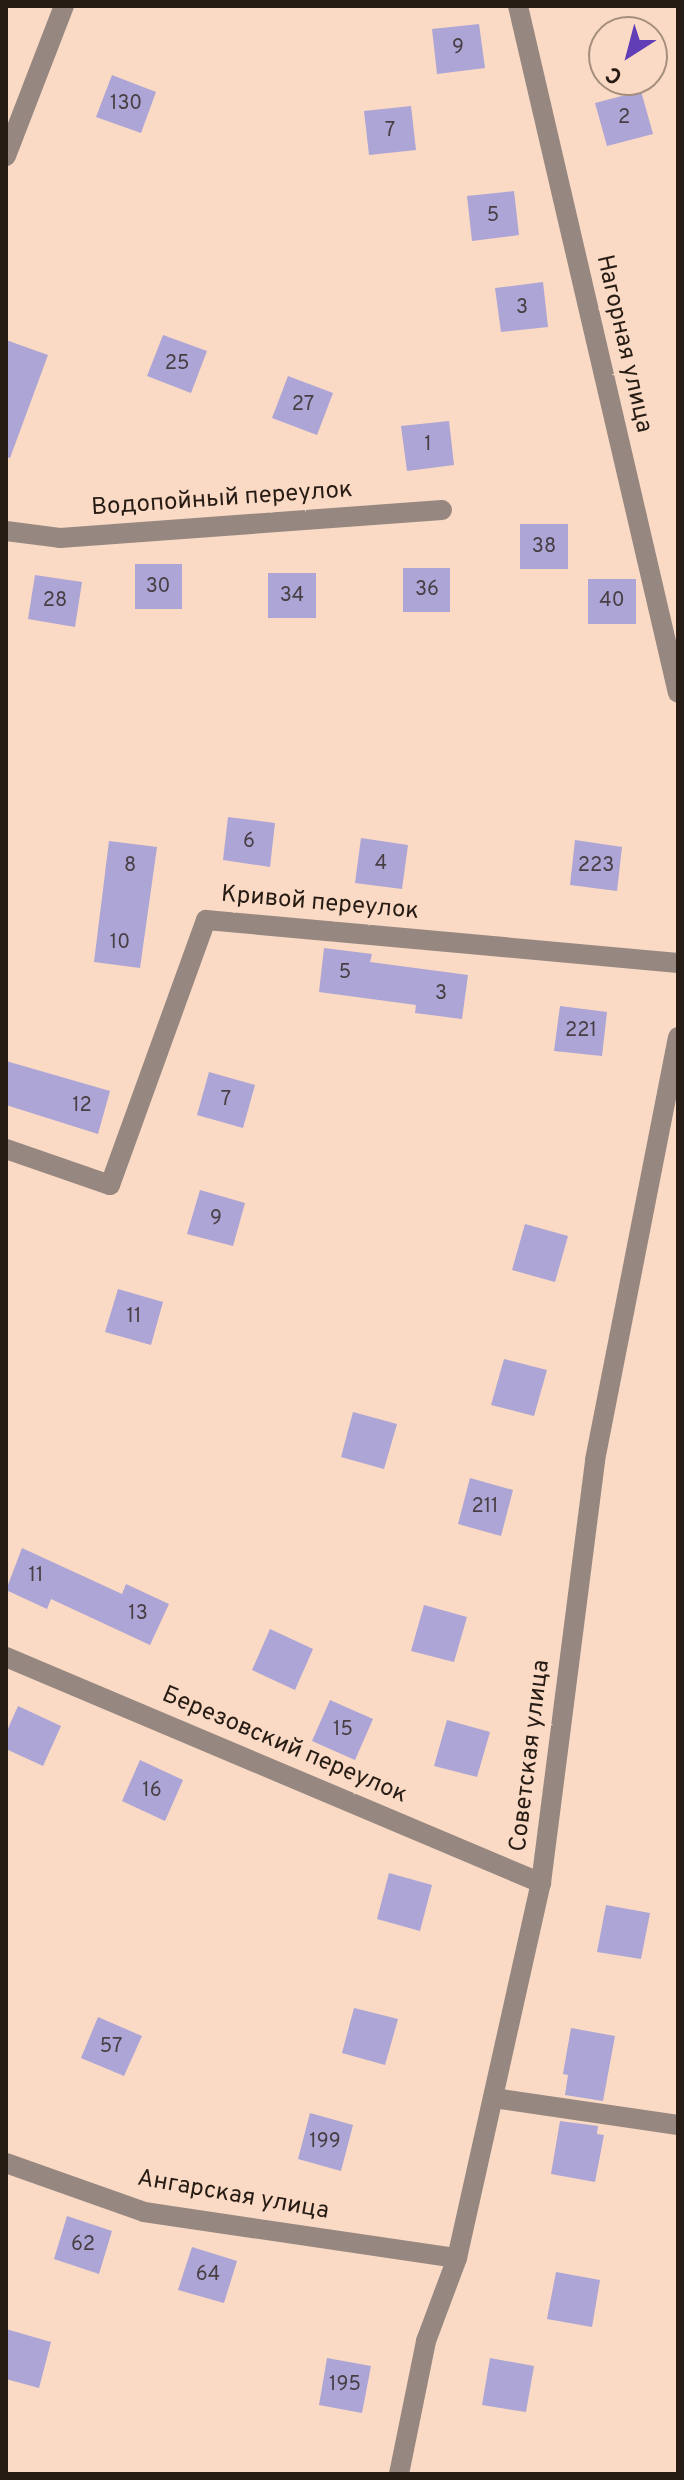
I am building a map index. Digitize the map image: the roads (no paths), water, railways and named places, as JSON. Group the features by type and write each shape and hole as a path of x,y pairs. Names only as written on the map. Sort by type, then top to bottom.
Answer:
{"street":[{"path":"6,156 64,6"},
{"name":"Нагорная улица","path":"518,6 678,693"},
{"name":"Водопойный переулок","path":"6,531 60,538 442,510"},
{"name":"Кривой переулок","path":"6,1149 110,1185 206,920 678,963"},
{"name":"Советская улица","path":"399,2474 426,2341 457,2258 541,1883 595,1460 678,1037"},
{"name":"Березовский переулок","path":"6,1657 541,1883"},
{"path":"493,2098 678,2125"},
{"name":"Ангарская улица","path":"6,2163 144,2212 457,2258"}]}
